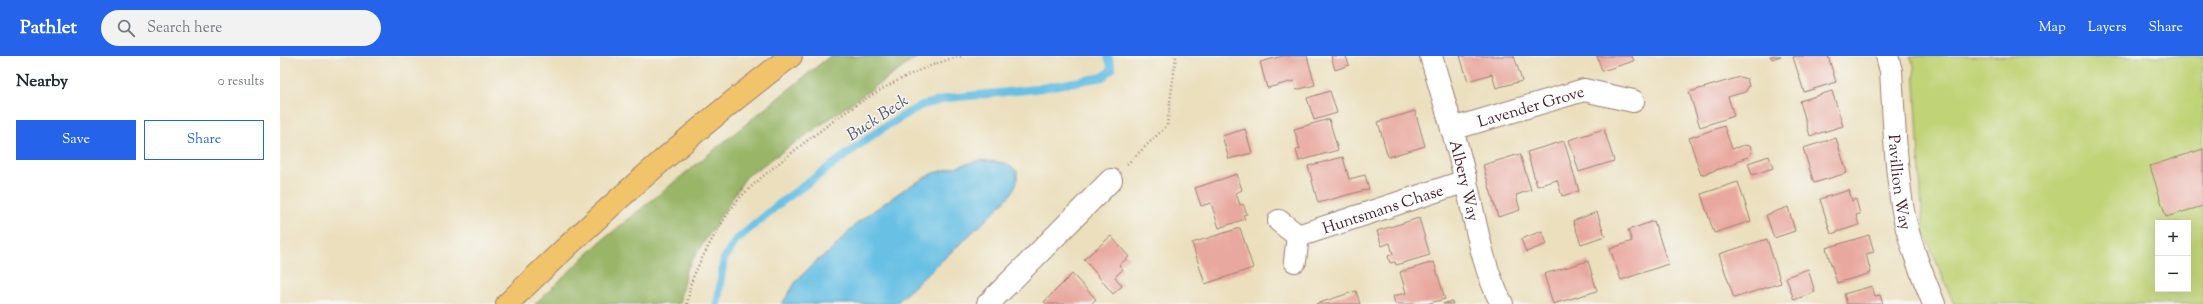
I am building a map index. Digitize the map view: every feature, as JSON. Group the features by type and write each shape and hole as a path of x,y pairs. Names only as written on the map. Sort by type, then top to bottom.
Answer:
{"highway":[{"path":"507,304 587,226 734,99 791,56"}],"street":[{"name":"Albery Way","path":"1431,56 1466,181 1479,240 1495,291 1502,304"},
{"name":"Pavillion Way","path":"1887,56 1891,71 1898,170 1903,212 1914,254 1934,304"},
{"name":"Lavender Grove","path":"1452,128 1584,90 1632,101"},
{"path":"988,304 1111,180"},
{"name":"Huntsmans Chase","path":"1298,236 1466,181"},
{"path":"1279,221 1298,236 1295,261"}],"path":[{"path":"687,304 692,282 714,239 737,202 774,166 826,126 873,95 911,73 938,62 962,56"},
{"path":"1111,180 1167,126 1176,56"}],"green space":[{"path":"830,56 919,56 746,177 686,270 679,304 535,304 599,243"},
{"path":"1910,56 2203,56 2203,304 1954,304 1923,230 1914,65"}],"water":[{"path":"980,160 1005,163 1017,171 1017,182 1012,193 989,217 895,304 782,304 797,280 816,261 831,251 858,222 903,190 931,174"}],"building":[{"path":"1283,56 1307,56 1315,85 1296,90 1294,81 1267,88 1260,62"},
{"path":"1331,56 1346,56 1349,65 1335,70"},
{"path":"1460,56 1514,56 1522,81 1496,88 1492,74 1468,81"},
{"path":"1597,56 1632,56 1634,61 1602,71"},
{"path":"1770,56 1781,56 1772,59"},
{"path":"1828,56 1836,82 1804,92 1793,57"},
{"path":"1740,77 1747,79 1749,86 1745,92 1728,97 1734,116 1700,127 1689,92"},
{"path":"1330,91 1337,113 1314,120 1307,98"},
{"path":"1832,91 1843,126 1810,136 1800,101"},
{"path":"1415,111 1425,146 1388,157 1378,122"},
{"path":"1329,119 1338,150 1299,161 1296,150 1300,149 1294,129"},
{"path":"1724,126 1732,149 1744,145 1750,146 1752,152 1748,157 1736,161 1737,163 1701,175 1689,138"},
{"path":"1245,129 1252,153 1229,159 1222,136"},
{"path":"1604,129 1614,161 1579,172 1569,140"},
{"path":"1836,138 1847,173 1814,183 1803,148"},
{"path":"1564,141 1579,191 1562,196 1557,180 1537,186 1527,152"},
{"path":"2203,149 2203,206 2166,217 2150,166"},
{"path":"1520,154 1531,190 1516,195 1520,210 1498,217 1483,165"},
{"path":"1769,156 1773,168 1752,175 1748,163"},
{"path":"1343,157 1349,179 1365,175 1369,189 1318,203 1308,166"},
{"path":"1237,174 1242,190 1236,193 1240,205 1243,204 1247,214 1243,215 1245,219 1219,228 1211,203 1201,206 1195,188"},
{"path":"1738,182 1751,221 1714,233 1701,194"},
{"path":"1849,190 1852,201 1856,199 1860,214 1856,215 1859,225 1831,234 1820,199"},
{"path":"1788,207 1795,231 1774,238 1766,215"},
{"path":"1597,212 1605,236 1581,244 1573,221"},
{"path":"1419,218 1430,255 1396,265 1395,262 1390,263 1388,256 1393,254 1390,243 1382,246 1377,231"},
{"path":"1654,221 1668,264 1621,280 1610,249 1632,241 1628,230"},
{"path":"1240,228 1253,268 1205,284 1192,243"},
{"path":"1542,231 1547,244 1526,252 1521,239"},
{"path":"1869,235 1874,252 1866,254 1871,273 1837,283 1826,248"},
{"path":"1111,236 1129,257 1119,265 1123,269 1115,277 1122,286 1113,294 1084,259"},
{"path":"1767,239 1781,283 1734,298 1719,254"},
{"path":"1588,261 1597,291 1553,304 1544,274"},
{"path":"1434,262 1445,299 1426,304 1395,304 1393,296 1406,293 1400,272"},
{"path":"1808,269 1815,292 1794,300 1786,277"},
{"path":"1072,274 1096,299 1091,304 1047,304 1044,302"},
{"path":"1872,286 1875,296 1880,295 1883,304 1847,304 1844,294"},
{"path":"1356,291 1360,304 1316,304"},
{"path":"1452,301 1453,304 1443,304"}],"waterway":[{"name":"Buck Beck","path":"717,304 724,259 735,241 779,204 881,129 920,106 949,98 1036,89 1103,77 1112,69 1108,56"}]}
